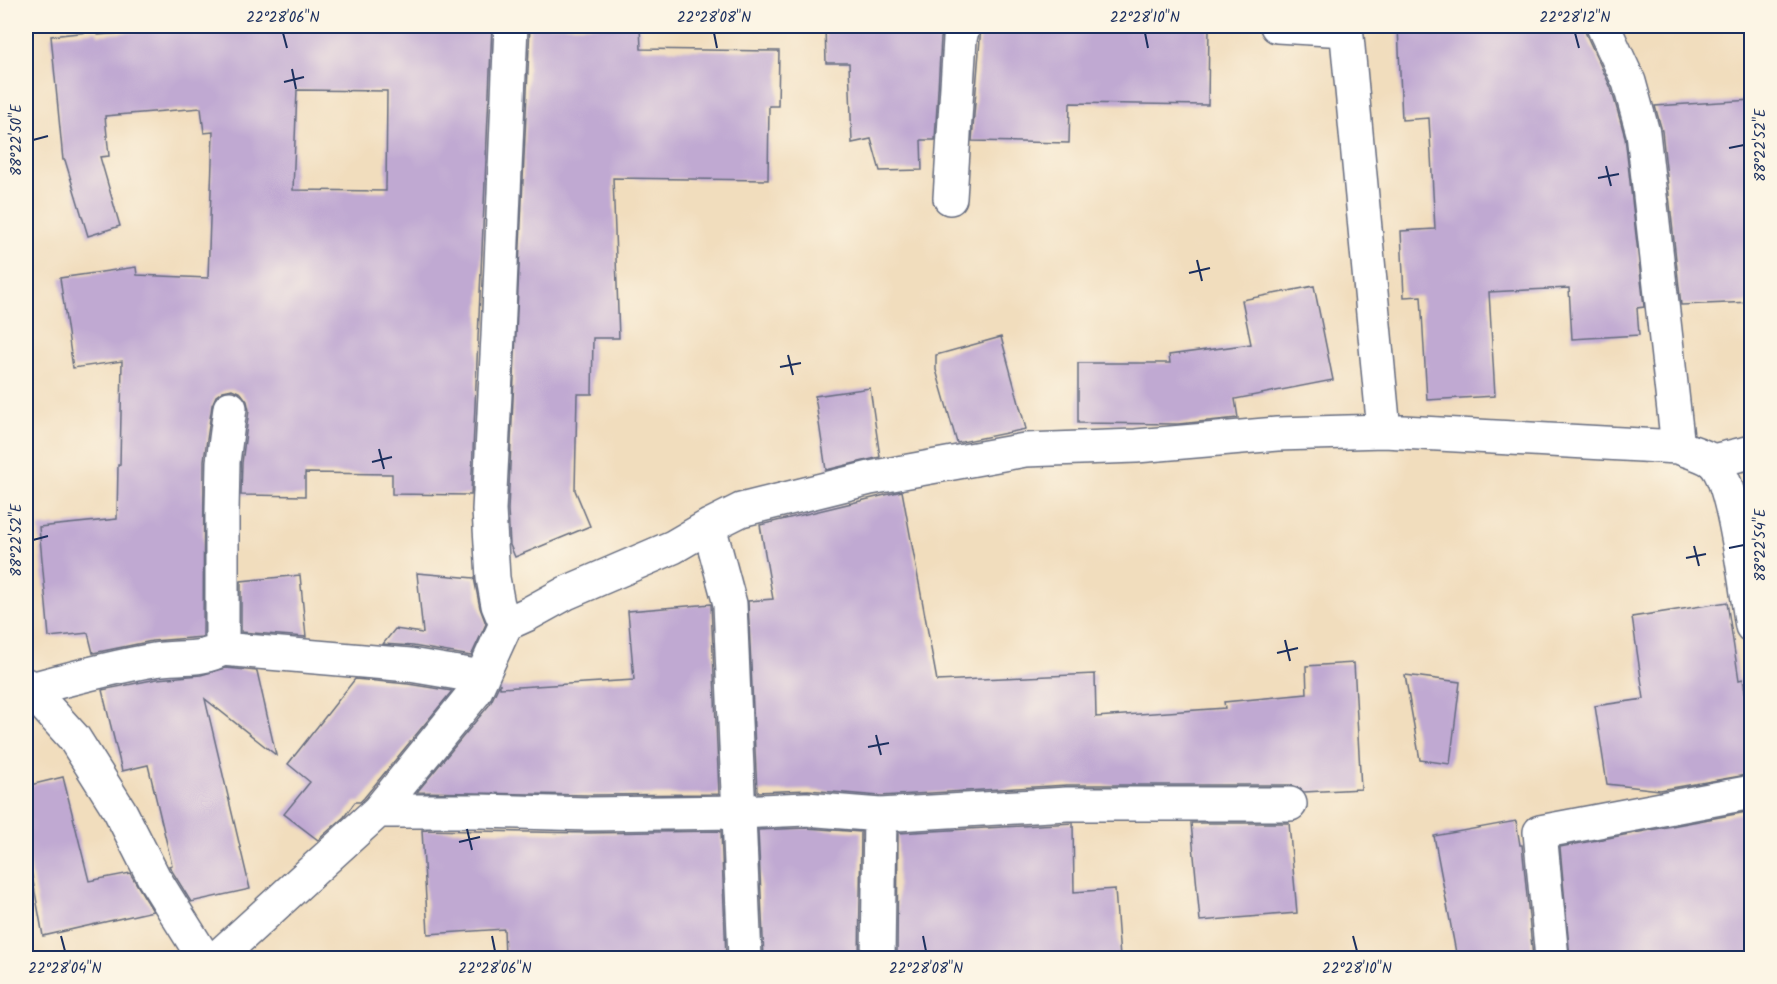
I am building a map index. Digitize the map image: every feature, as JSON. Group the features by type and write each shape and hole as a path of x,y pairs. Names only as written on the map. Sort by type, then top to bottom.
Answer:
{"street":[{"path":"506,624 498,605 493,578 489,510 511,26"},
{"path":"950,198 960,39 963,26"},
{"path":"1277,26 1346,28 1384,431"},
{"path":"1603,26 1629,82 1643,133 1678,447"},
{"path":"222,650 223,462 230,408"},
{"path":"217,958 378,811 475,692 506,624 566,592 673,547 709,525 741,510 870,478 1025,450 1136,446 1277,434 1384,431 1678,447 1712,461 1724,479 1731,501 1752,626"},
{"path":"1712,461 1752,452"},
{"path":"709,525 730,604 746,958"},
{"path":"204,958 154,878 120,811 74,738 28,687 158,659 211,656 222,650 410,665 482,677"},
{"path":"1552,958 1540,831 1752,792"},
{"path":"378,811 480,810 588,814 806,809 880,815 1066,804 1290,804"},
{"path":"878,958 880,815"}],"building":[{"path":"205,26 492,26 471,495 392,494 392,474 305,473 305,496 241,495 242,463 249,410 247,401 241,393 232,389 223,391 216,396 212,405 204,460 203,637 152,641 93,653 88,633 49,637 39,527 117,519 122,361 73,368 60,278 136,267 137,275 208,278 213,132 204,133 201,108 105,116 109,156 100,157 120,226 88,236 65,160 63,160 51,36 97,31 98,35","holes":["297,90 387,91 386,191 293,190"]},
{"path":"530,26 640,26 641,49 779,51 778,106 769,106 768,180 613,178 619,338 593,338 592,394 577,394 575,490 590,526 515,557 510,545 508,510"},
{"path":"825,26 944,26 941,38 935,140 921,140 922,170 880,171 871,139 852,143 849,63 826,63"},
{"path":"981,26 1209,26 1208,105 1070,103 1069,143 972,141"},
{"path":"1398,26 1584,26 1611,88 1625,137 1644,307 1637,308 1639,335 1572,339 1569,288 1489,292 1495,396 1427,400 1421,296 1404,297 1401,231 1435,229 1429,118 1402,120"},
{"path":"1752,100 1752,302 1681,305 1662,131 1655,106"},
{"path":"1314,286 1333,380 1235,399 1238,418 1178,424 1078,423 1078,363 1170,363 1169,355 1251,344 1242,300"},
{"path":"1001,337 1026,429 957,443 936,370 936,355"},
{"path":"870,388 880,457 826,470 815,396"},
{"path":"902,491 937,681 1095,674 1096,717 1225,708 1224,702 1307,694 1306,666 1354,663 1361,789 1304,792 1290,785 1067,785 880,796 808,790 757,792 748,601 773,599 760,525"},
{"path":"417,573 474,578 486,624 471,656 413,646 383,644 395,629 423,633"},
{"path":"300,575 306,637 241,632 241,581"},
{"path":"1727,602 1739,680 1743,679 1752,735 1752,774 1660,790 1607,784 1595,706 1644,699 1632,617"},
{"path":"711,604 719,794 588,795 417,792 490,704 500,683 500,688 634,680 628,611"},
{"path":"226,668 257,671 276,755 205,699 250,889 191,902 169,866 172,865 148,765 122,771 102,690 157,679 201,675"},
{"path":"1405,675 1460,682 1450,764 1420,760"},
{"path":"355,679 452,691 364,798 360,802 355,802 344,817 318,840 284,814 310,782 288,764"},
{"path":"63,777 89,881 130,873 153,911 43,936 26,843 26,786"},
{"path":"1752,811 1752,958 1570,958 1560,847"},
{"path":"1516,821 1520,845 1522,845 1533,958 1457,958 1434,836"},
{"path":"1073,823 1074,892 1115,889 1120,958 897,958 898,833"},
{"path":"1191,823 1289,823 1297,913 1200,921"},
{"path":"806,828 861,832 859,958 764,958 758,830"},
{"path":"422,830 588,833 721,831 726,958 505,958 504,929 428,934"}]}
